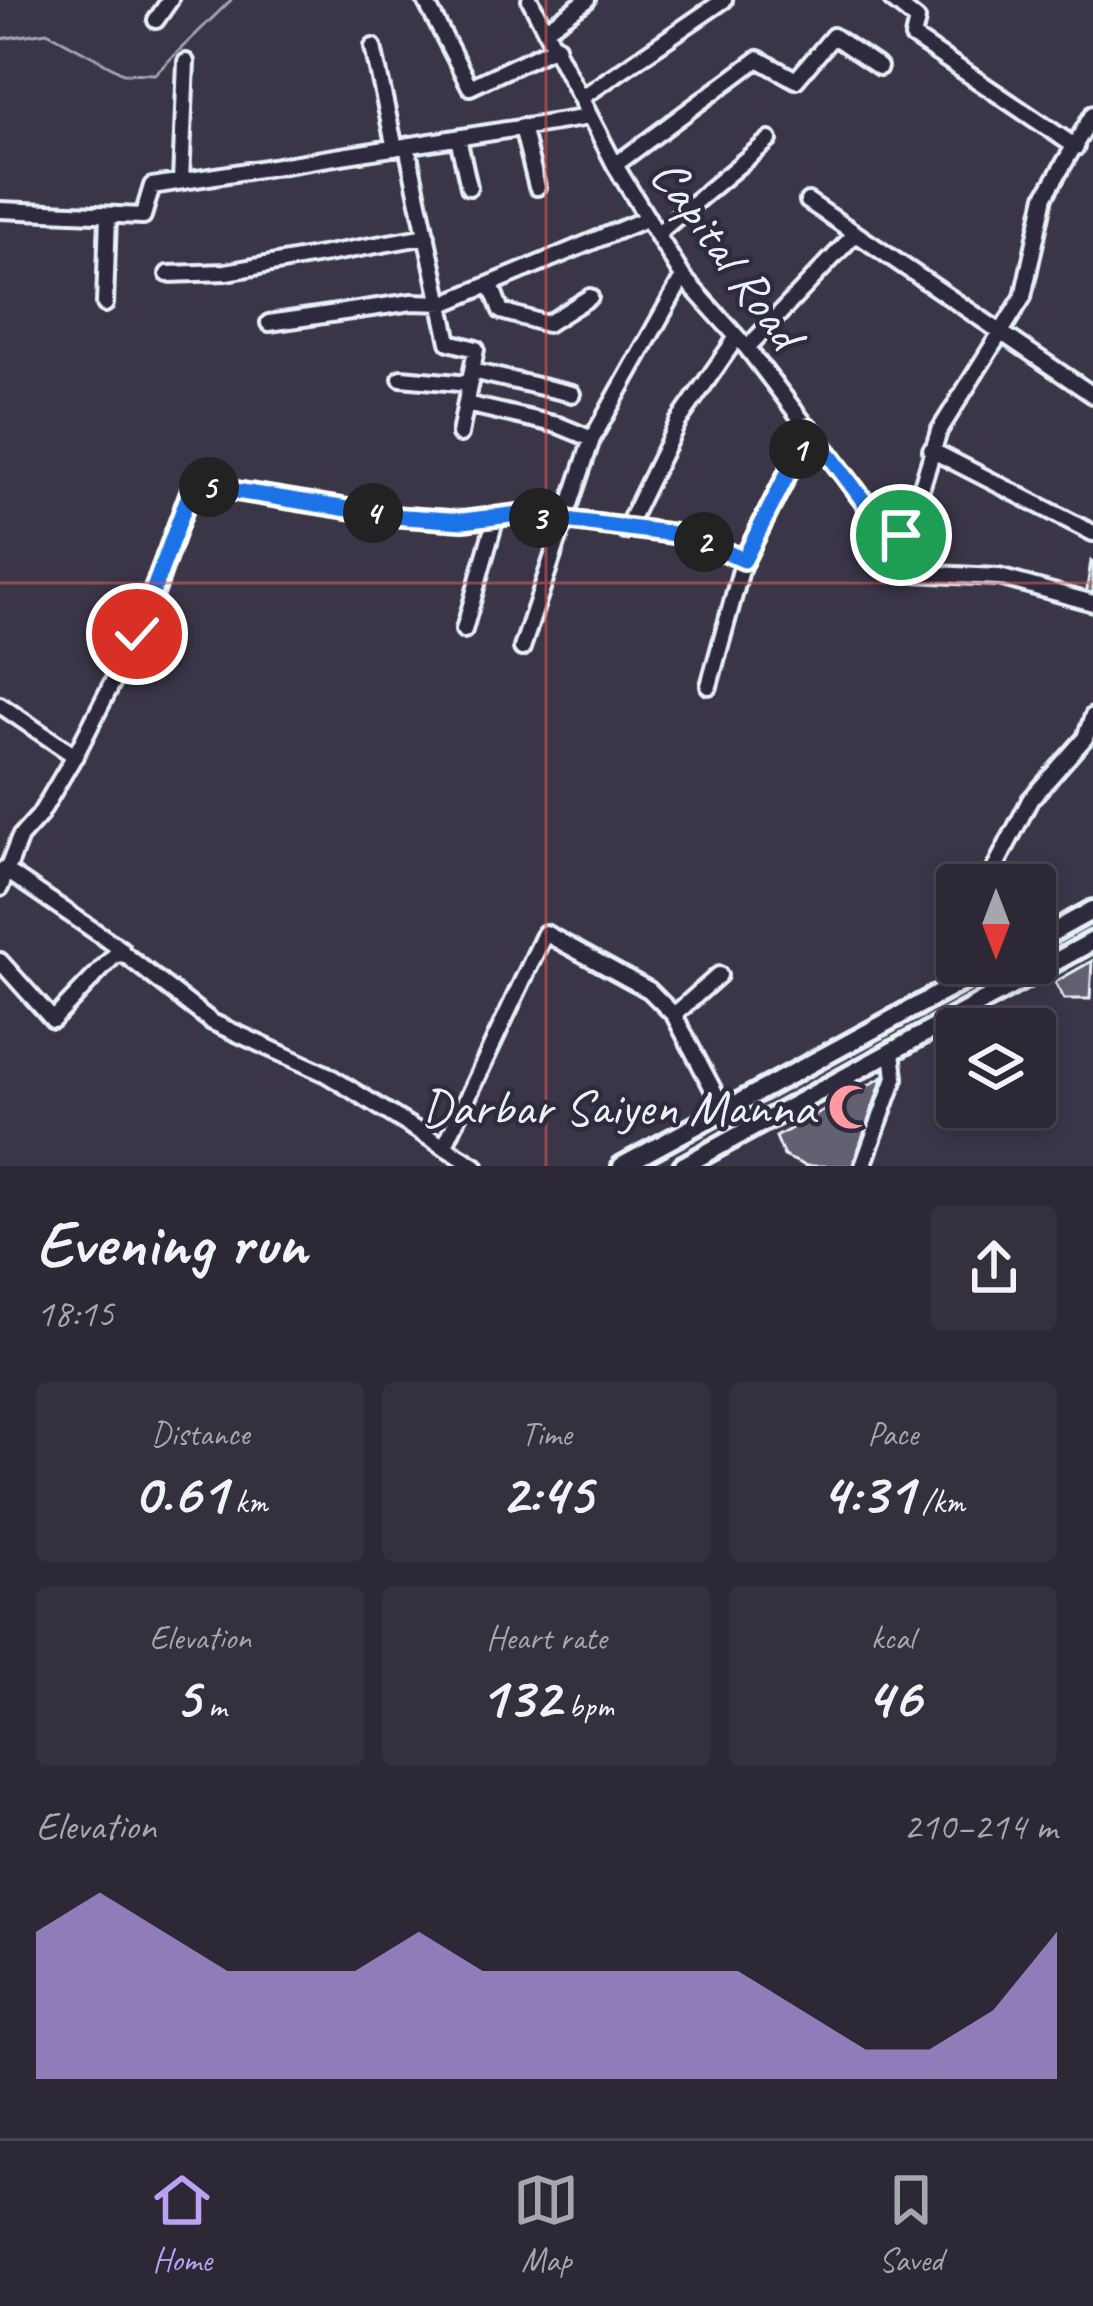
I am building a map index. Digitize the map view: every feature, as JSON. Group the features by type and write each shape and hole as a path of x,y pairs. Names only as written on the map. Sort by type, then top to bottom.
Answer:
{"main road":[{"path":"1056,930 1093,910"},
{"path":"683,1166 1093,941"},
{"path":"622,1166 944,984"},
{"path":"812,1060 826,1088"}],"street":[{"path":"156,20 170,0"},
{"path":"425,0 470,87 556,46"},
{"name":"Capital Road","path":"530,0 615,165 683,277 742,342 889,535 890,572 999,577 1093,603"},
{"path":"548,28 587,0"},
{"path":"581,98 724,0"},
{"path":"892,0 917,20 913,37 1076,147"},
{"path":"615,165 758,59 796,80 833,36 879,67"},
{"path":"373,47 445,303 449,342 476,349 460,434"},
{"path":"182,181 186,62"},
{"path":"889,535 908,531 931,450 1023,297 1045,196 1093,114"},
{"path":"0,210 142,216 152,186 590,117"},
{"path":"522,127 537,187"},
{"path":"458,137 469,187"},
{"path":"658,233 769,140"},
{"path":"808,201 1093,395"},
{"path":"105,304 108,215"},
{"path":"269,323 412,302 445,303 648,218"},
{"path":"625,531 679,422 742,342 855,234"},
{"path":"168,274 226,272 427,236"},
{"path":"522,648 592,440 683,277"},
{"path":"490,285 501,311 547,324 590,297"},
{"path":"401,378 471,377 572,394"},
{"path":"466,404 558,425 592,440"},
{"path":"710,686 744,560 810,429"},
{"path":"931,450 1093,533"},
{"path":"0,888 20,838 75,756 149,610 193,484 391,516 519,514 690,536 744,560"},
{"path":"464,630 496,517"},
{"path":"0,705 75,756"},
{"path":"997,864 1030,800 1085,738 1093,716"},
{"path":"4,869 121,949"},
{"path":"446,1144 545,933 650,990 674,1015 724,1110"},
{"path":"0,961 53,1019 115,956 124,954 212,1022 326,1074 359,1099 446,1144 475,1166"},
{"path":"674,1015 719,974"},
{"path":"862,1166 895,1078 892,1052"}],"building":[{"path":"1093,562 1093,598 1086,595"},
{"path":"1092,961 1090,999 1064,999 1056,981"},
{"name":"Darbar Saiyen Manna","path":"883,1077 853,1166 806,1166 784,1156 776,1137"}],"waterway":[{"path":"0,39 47,32 123,73 155,74 231,0"}],"place":[{"name":"Darbar Saiyen Manna","path":"851,1107"}],"route":[{"path":"137,634 193,484 391,516 463,521 519,514 690,536 744,560 810,429 889,535 901,535"}]}
